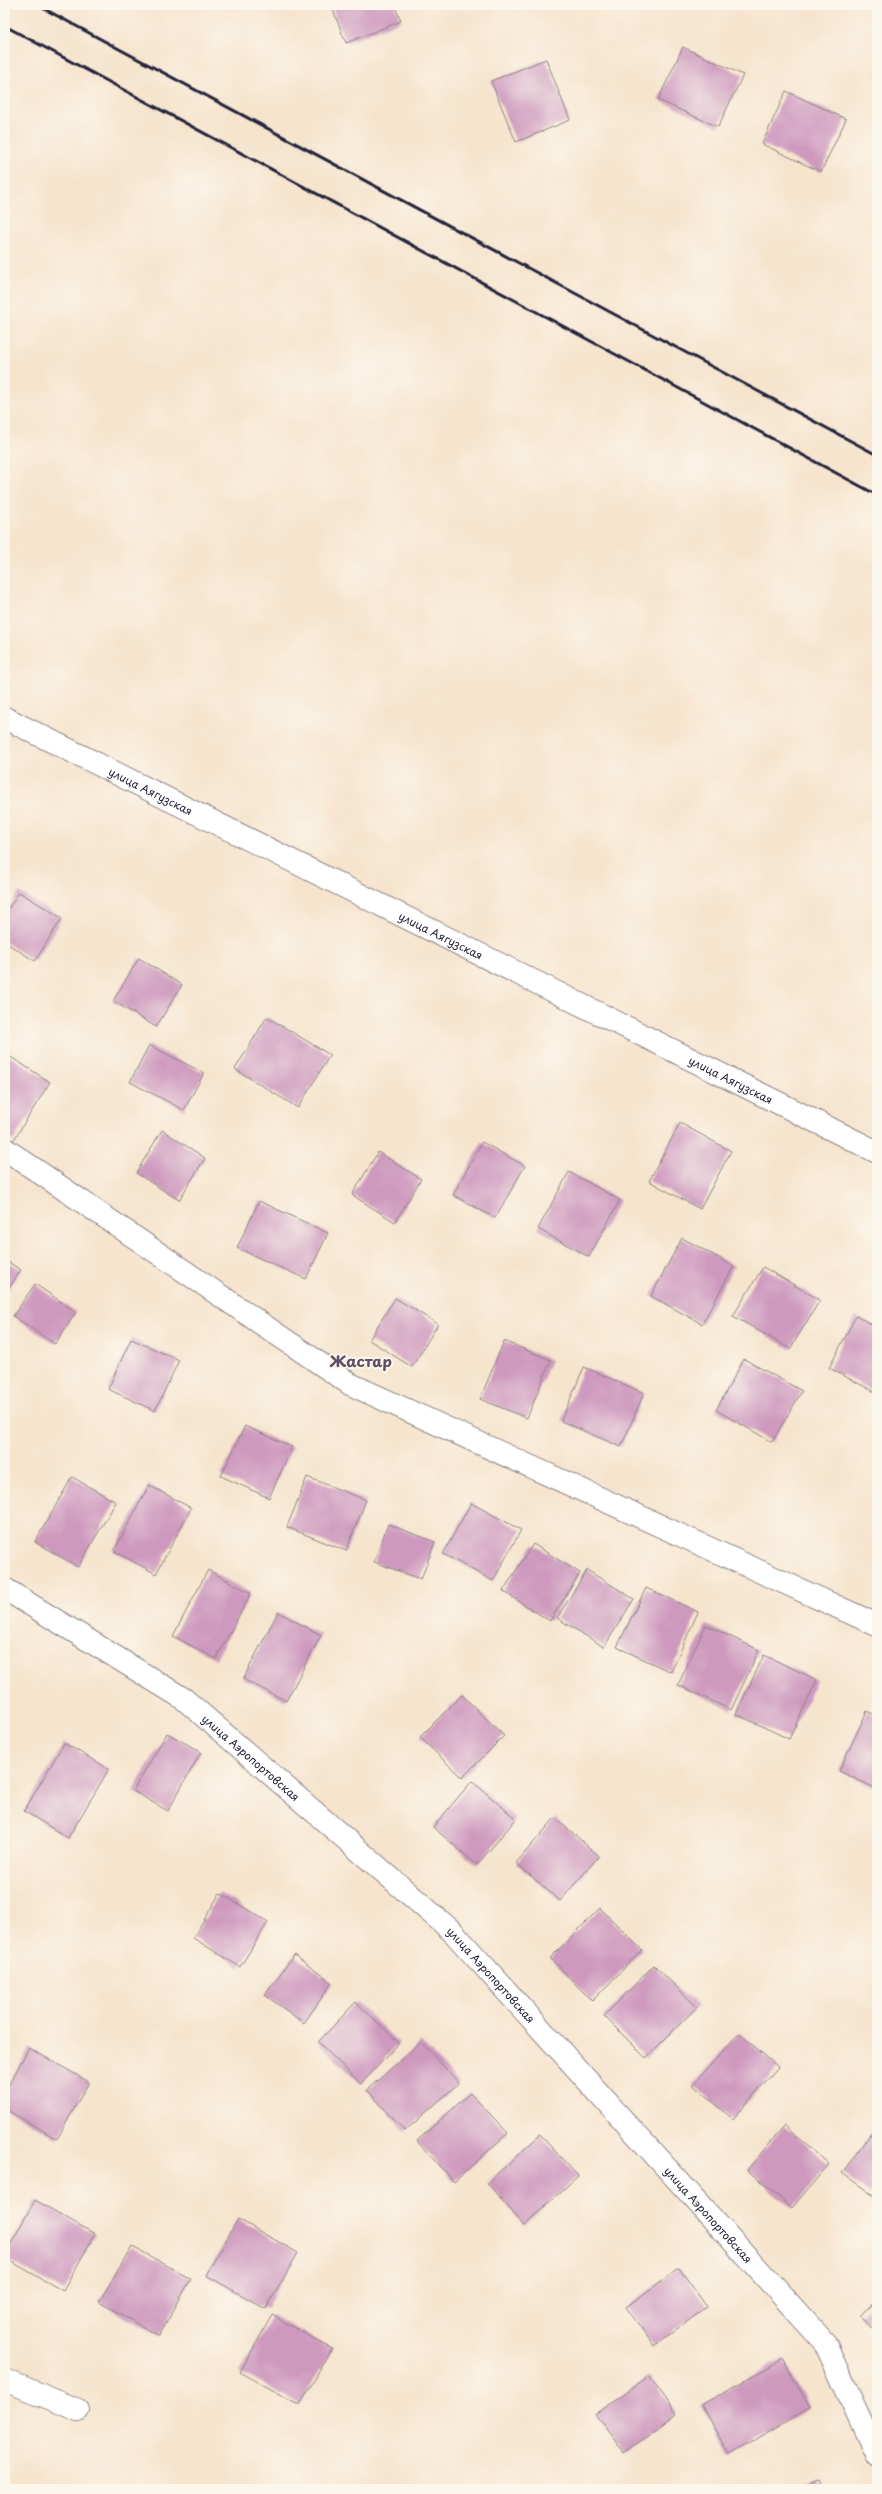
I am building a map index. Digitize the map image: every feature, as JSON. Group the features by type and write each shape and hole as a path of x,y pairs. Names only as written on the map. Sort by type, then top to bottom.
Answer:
{"street":[{"name":"улица Аягузская","path":"5,718 877,1152"},
{"path":"5,1149 350,1384 877,1625"},
{"name":"улица Аэропортовская","path":"5,1589 184,1699 452,1932 825,2343 877,2456"},
{"path":"5,2380 78,2410"}],"building":[{"path":"331,5 394,5 401,21 346,43"},
{"path":"683,47 743,75 718,127 658,100"},
{"path":"546,59 570,120 516,142 491,81"},
{"path":"786,91 846,119 821,172 762,144"},
{"path":"19,892 62,918 35,961 5,942 5,914"},
{"path":"139,958 182,985 156,1027 113,1001"},
{"path":"267,1017 330,1055 298,1108 235,1069"},
{"path":"149,1045 204,1073 184,1110 130,1082"},
{"path":"6,1054 50,1082 13,1141 5,1136"},
{"path":"680,1123 731,1151 700,1209 649,1181"},
{"path":"162,1130 205,1158 179,1200 136,1173"},
{"path":"482,1142 525,1166 495,1218 453,1195"},
{"path":"378,1152 421,1179 395,1222 352,1195"},
{"path":"569,1172 620,1200 589,1257 538,1229"},
{"path":"259,1201 328,1233 306,1279 237,1248"},
{"path":"682,1238 734,1266 702,1324 651,1296"},
{"path":"5,1260 21,1270 5,1294"},
{"path":"763,1267 820,1300 790,1349 733,1316"},
{"path":"35,1284 76,1312 55,1344 13,1316"},
{"path":"395,1298 438,1324 412,1367 369,1340"},
{"path":"856,1316 877,1327 877,1393 829,1368"},
{"path":"131,1339 179,1360 155,1411 108,1389"},
{"path":"504,1341 551,1360 527,1418 480,1399"},
{"path":"744,1359 802,1391 772,1442 716,1410"},
{"path":"584,1367 644,1393 621,1447 561,1421"},
{"path":"245,1426 292,1447 269,1498 221,1476"},
{"path":"72,1477 116,1502 78,1567 35,1542"},
{"path":"307,1477 366,1500 346,1551 287,1527"},
{"path":"149,1485 191,1508 156,1574 114,1551"},
{"path":"471,1503 521,1530 493,1581 443,1554"},
{"path":"388,1524 435,1542 421,1579 374,1562"},
{"path":"533,1544 580,1573 550,1621 503,1591"},
{"path":"208,1570 251,1593 216,1659 173,1636"},
{"path":"587,1570 634,1599 604,1647 557,1618"},
{"path":"646,1588 698,1612 671,1672 617,1647"},
{"path":"278,1612 321,1635 286,1701 243,1679"},
{"path":"706,1625 759,1650 731,1710 678,1685"},
{"path":"764,1655 817,1680 789,1739 736,1714"},
{"path":"462,1695 504,1736 462,1778 420,1737"},
{"path":"867,1711 877,1716 877,1789 839,1771"},
{"path":"167,1733 201,1752 168,1811 133,1791"},
{"path":"64,1743 109,1769 68,1838 24,1811"},
{"path":"472,1781 516,1819 477,1865 433,1827"},
{"path":"555,1818 599,1856 560,1901 516,1863"},
{"path":"220,1893 268,1922 240,1967 193,1938"},
{"path":"600,1908 642,1950 592,2001 550,1958"},
{"path":"294,1955 332,1983 304,2023 265,1995"},
{"path":"654,1965 697,2007 646,2058 604,2016"},
{"path":"356,2002 399,2043 361,2084 318,2042"},
{"path":"739,2033 778,2067 733,2119 693,2085"},
{"path":"421,2042 459,2083 405,2131 367,2090"},
{"path":"29,2048 89,2082 57,2139 5,2109 5,2091"},
{"path":"470,2093 508,2133 454,2182 417,2141"},
{"path":"877,2125 877,2198 842,2173"},
{"path":"784,2126 829,2164 792,2208 747,2170"},
{"path":"540,2135 578,2176 524,2225 487,2183"},
{"path":"35,2200 95,2234 63,2291 5,2258 5,2254"},
{"path":"238,2219 298,2253 266,2309 206,2275"},
{"path":"132,2246 191,2279 159,2336 99,2302"},
{"path":"679,2268 707,2307 654,2346 626,2307"},
{"path":"877,2298 877,2333 860,2317"},
{"path":"272,2315 332,2349 300,2405 240,2372"},
{"path":"783,2359 810,2408 729,2455 701,2405"},
{"path":"649,2376 677,2414 624,2453 595,2414"},
{"path":"818,2480 822,2489 798,2489"}],"railway":[{"path":"37,5 877,455"},
{"path":"5,26 877,495"}],"district":[{"name":"Жастар","path":"361,1360"}]}
